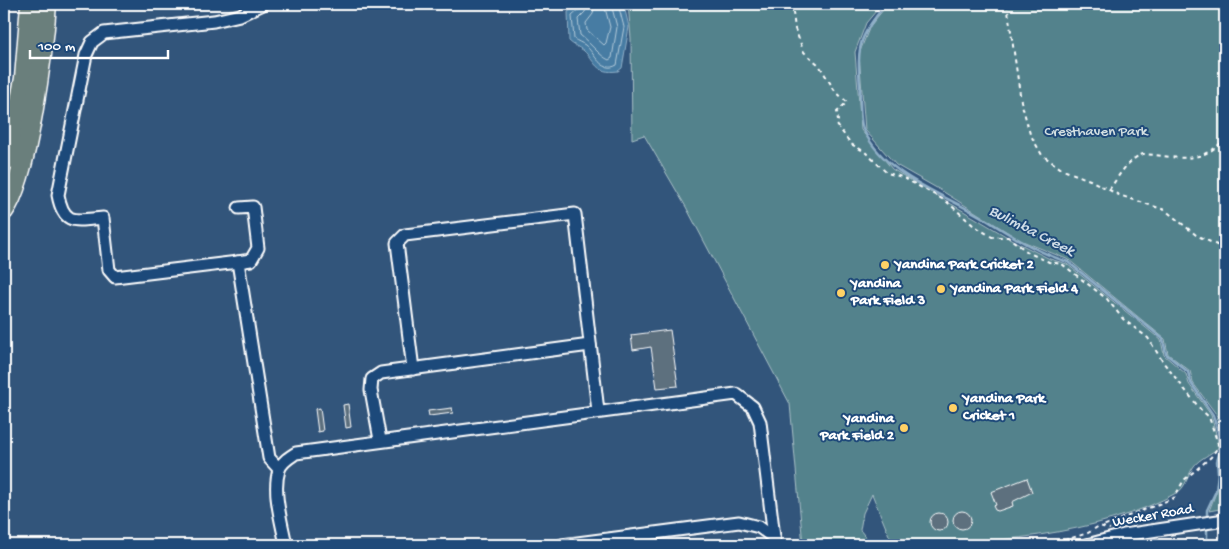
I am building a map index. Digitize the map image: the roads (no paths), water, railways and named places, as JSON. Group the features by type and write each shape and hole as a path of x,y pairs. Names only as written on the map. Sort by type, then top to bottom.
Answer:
{"highway":[{"path":"4,188 22,94 30,4"},
{"path":"4,211 12,200 28,133 43,46 47,4"}],"street":[{"path":"239,208 253,207 258,248 251,260 115,277 109,270 103,218 78,221 67,217 60,209 58,195 86,55 92,42 104,33 214,21 240,14 263,4"},
{"path":"413,368 397,243 405,235 575,214 598,411"},
{"path":"238,262 269,458 279,469"},
{"path":"380,440 371,390 372,379 381,373 590,345"},
{"path":"286,545 277,491 279,469 287,459 296,453 380,440 736,394 753,407 760,422 774,542"},
{"name":"Wecker Road","path":"1087,545 1124,535 1225,520"},
{"path":"562,545 739,522 759,527 774,542"}],"water":[{"path":"578,4 621,4 625,10 629,27 622,68 618,71 605,71 601,69 583,50 569,41 568,12"}],"waterway":[{"name":"Bulimba Creek","path":"886,4 865,33 860,50 860,110 864,131 885,159 899,171 1033,247 1068,262 1163,339 1166,354 1188,372 1191,383 1213,415 1222,445 1217,461 1216,491 1207,510 1207,519"},
{"name":"Bulimba Creek","path":"1207,527 1207,545"}],"place":[{"name":"Yandina Park Cricket 2","path":"885,265"},
{"name":"Yandina Park Field 4","path":"941,289"},
{"name":"Yandina Park Field 3","path":"841,293"},
{"name":"Yandina Park Cricket 1","path":"953,408"},
{"name":"Yandina Park Field 2","path":"904,428"}],"park label":[{"name":"Cresthaven Park","path":"1096,132"}]}
